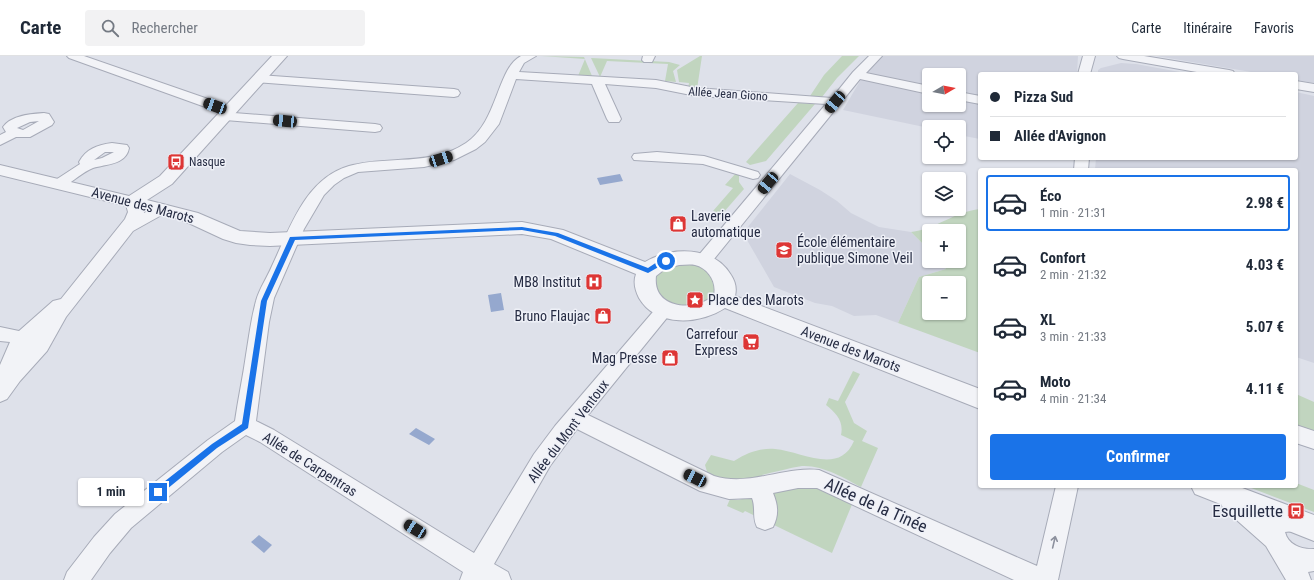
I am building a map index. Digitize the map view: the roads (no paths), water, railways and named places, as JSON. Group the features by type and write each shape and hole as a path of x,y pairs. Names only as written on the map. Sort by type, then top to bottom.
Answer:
{"street":[{"path":"73,56 227,114 375,128"},
{"path":"127,228 163,193 227,114 280,56"},
{"path":"76,580 102,545 123,521 215,446 245,425 264,301 299,224 326,183 339,175 366,166 405,165 435,160 461,151 478,141 489,130 516,66 530,56"},
{"path":"704,260 857,75 876,56"},
{"path":"1084,72 1088,56"},
{"path":"1123,56 1217,72"},
{"name":"Allée Jean Giono","path":"511,75 656,84 696,92 835,102"},
{"path":"857,75 922,89"},
{"path":"259,79 454,93"},
{"path":"597,80 614,120"},
{"path":"1298,85 1314,88"},
{"path":"966,97 978,100"},
{"path":"0,141 13,133"},
{"path":"639,157 657,156 704,160 753,175 764,170 780,169"},
{"name":"Avenue des Marots","path":"59,184 90,164"},
{"name":"Avenue des Marots","path":"0,170 137,202 163,193 195,217 224,233 242,238 265,240 503,228 530,229 563,237 648,271"},
{"path":"753,175 753,183 756,187 763,190"},
{"path":"22,339 42,332 53,323 137,214 137,202 163,193"},
{"path":"689,258 704,260 715,267 722,278 725,289 722,299 714,306 684,312 664,310 654,303 647,291 646,277 648,271 660,263 674,260 689,258"},
{"path":"22,339 46,315 80,289"},
{"name":"Avenue des Marots","path":"722,299 978,398"},
{"name":"Allée du Mont Ventoux","path":"475,574 542,460 574,418 664,310"},
{"path":"0,385 7,373 48,335 53,323"},
{"path":"0,334 32,340 35,347 26,355 0,394"},
{"name":"Allée de la Tinée","path":"574,418 708,484 734,490 800,478 820,479 1040,580"},
{"name":"Allée de Carpentras","path":"245,425 267,436 475,574 499,580"},
{"path":"1298,435 1314,440"},
{"path":"759,486 766,504 765,520"},
{"path":"1046,580 1067,488"},
{"path":"1210,488 1305,527"},
{"path":"1210,488 1246,513 1306,570"},
{"path":"1276,542 1272,532 1273,527 1280,522 1305,527"}],"water":[{"path":"620,174 623,181 600,185 597,178"},
{"path":"501,293 504,310 491,312 488,295"},
{"path":"416,428 435,439 429,445 409,434"},
{"path":"259,535 272,545 264,553 251,542"}],"place":[{"name":"Nasque","path":"176,162"},
{"name":"Laverie automatique","path":"678,224"},
{"name":"École élémentaire publique Simone Veil","path":"784,250"},
{"name":"MB8 Institut","path":"594,282"},
{"name":"Place des Marots","path":"695,300"},
{"name":"Bruno Flaujac","path":"603,316"},
{"name":"Carrefour Express","path":"751,342"},
{"name":"Mag Presse","path":"670,358"},
{"name":"Esquillette","path":"1296,511"}]}
